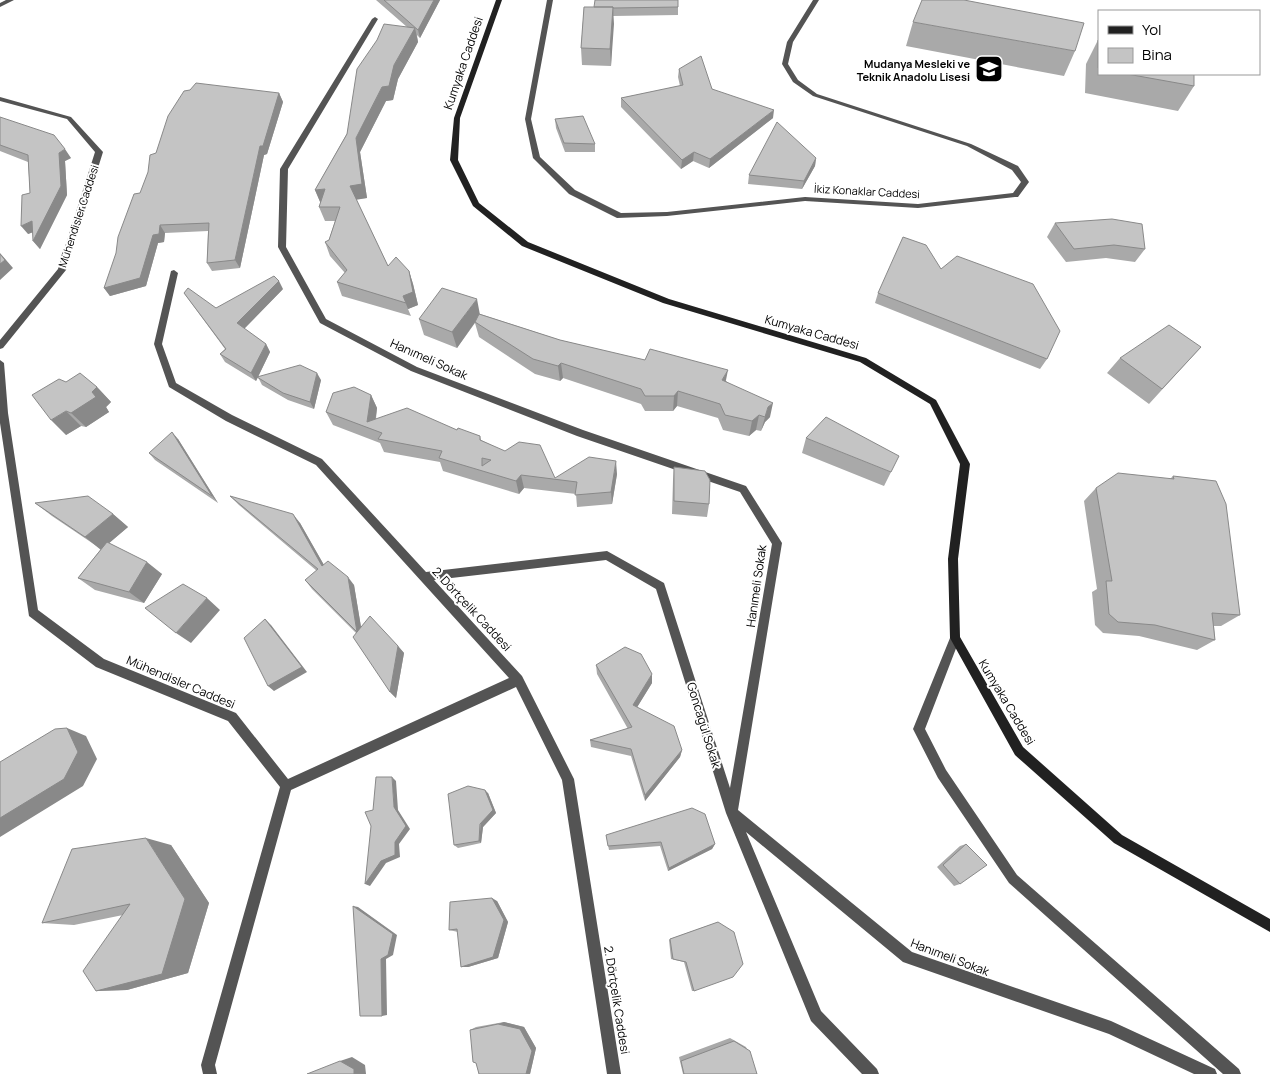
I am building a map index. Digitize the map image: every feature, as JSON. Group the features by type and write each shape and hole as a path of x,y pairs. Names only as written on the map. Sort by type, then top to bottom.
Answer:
{"main road":[{"name":"Kumyaka Caddesi","path":"499,0 457,118 454,160 476,204 525,244 666,301 863,360 933,402 965,464 952,559 955,638 1019,751 1118,839 1270,926"}],"street":[{"path":"0,5 11,0"},
{"name":"İkiz Konaklar Caddesi","path":"550,0 528,119 537,158 572,192 620,216 668,214 805,199 918,206 1014,195 1025,182 1015,168 969,145 815,94 795,81 785,64 790,42 816,0"},
{"name":"Hanımeli Sokak","path":"376,19 284,170 282,247 323,321 414,369 580,434 743,489 777,543 732,813 908,957 1111,1028 1210,1074"},
{"name":"Mühendisler Caddesi","path":"0,99 69,118 99,152 62,270 0,346"},
{"name":"2. Dörtçelik Caddesi","path":"174,273 158,344 172,385 229,418 319,462 518,680 568,779 614,1074"},
{"name":"Mühendisler Caddesi","path":"0,363 3,413 33,613 100,663 232,717 286,786"},
{"name":"Goncagül Sokak","path":"424,578 607,555 660,586 732,813 816,1016 872,1074"},
{"path":"955,638 919,729 942,774 1013,879 1234,1074"},
{"path":"210,1074 208,1065 286,786 518,680"}],"building":[{"path":"384,0 434,0 418,30"},
{"path":"595,0 678,0 678,7 594,7"},
{"path":"922,0 964,0 1084,23 1075,51 913,22"},
{"path":"584,7 613,7 610,49 581,48"},
{"path":"384,24 415,28 394,65 389,86 382,87 356,138 362,184 350,186 388,266 396,257 409,271 413,292 403,296 406,303 337,282 347,270 325,242 329,240 340,207 319,207 325,189 315,190 347,134 357,69 377,40"},
{"path":"701,56 712,89 774,110 710,159 694,152 682,160 621,98 683,85 679,69"},
{"path":"1133,75 1194,75 1194,86"},
{"path":"196,83 279,93 263,146 260,146 235,260 207,263 209,223 160,225 159,234 153,235 140,278 104,288 116,253 118,237 134,194 140,193 148,172 150,155 156,153 168,116 184,91 190,90"},
{"path":"583,116 595,144 564,143 555,119"},
{"path":"0,117 54,135 65,149 59,153 61,186 33,241 32,221 21,226 22,195 30,193 28,155 0,145"},
{"path":"777,122 816,158 804,181 749,175"},
{"path":"1112,219 1142,224 1145,249 1114,245 1074,249 1055,223"},
{"path":"903,237 926,245 941,269 957,256 1033,284 1060,331 1047,359 878,293"},
{"path":"0,254 5,260 0,264"},
{"path":"274,276 279,281 237,323 266,344 251,373 220,354 226,349 184,293 188,288 216,308"},
{"path":"442,288 477,299 452,332 419,319"},
{"path":"479,314 560,340 645,360 650,349 728,370 722,380 773,403 768,407 765,417 759,415 752,421 725,415 720,404 678,391 674,396 645,396 641,389 561,363 558,366 533,359 475,322"},
{"path":"1169,325 1201,347 1162,389 1120,358"},
{"path":"300,365 317,373 310,402 283,393 257,377"},
{"path":"80,373 97,387 92,392 96,397 71,413 66,411 51,420 32,395 59,379 66,382"},
{"path":"354,387 371,395 367,422 407,408 457,430 458,428 480,436 480,440 505,451 519,442 540,445 555,478 589,457 616,461 611,492 575,495 577,482 521,475 516,481 439,458 442,451 378,439 382,433 326,412 333,393","holes":["482,458 491,460 482,466"]},
{"path":"826,417 899,456 891,472 806,438"},
{"path":"172,432 212,496 149,453"},
{"path":"674,467 705,471 710,480 709,504 674,501"},
{"path":"1118,473 1216,481 1226,504 1240,615 1212,613 1215,640 1155,625 1118,622 1109,614 1106,581 1112,581 1096,488"},
{"path":"88,496 113,514 85,537 35,503"},
{"path":"230,496 293,514 322,566 328,561 348,577 357,632 305,580 318,569"},
{"path":"107,542 147,562 129,592 78,578"},
{"path":"183,584 207,598 176,633 145,608"},
{"path":"370,616 398,646 390,692 353,637"},
{"path":"265,619 302,667 268,686 244,638"},
{"path":"625,647 641,654 652,674 633,705 674,726 682,750 645,795 631,749 590,740 632,727 596,665"},
{"path":"67,728 78,752 64,779 0,818 0,762 55,729"},
{"path":"376,777 392,777 394,807 406,826 395,842 395,855 381,861 365,884 371,826 365,812 373,810"},
{"path":"468,786 485,790 493,810 480,824 479,841 454,845 448,794"},
{"path":"692,808 705,814 715,844 669,868 661,842 608,846 606,835"},
{"path":"146,838 185,899 162,974 96,991 83,971 130,904 42,923 72,849"},
{"path":"966,844 987,865 960,884 943,865"},
{"path":"492,898 504,920 493,957 461,967 457,929 449,930 450,902"},
{"path":"353,906 393,934 388,955 381,959 382,1016 360,1016"},
{"path":"718,922 734,932 743,964 733,977 694,991 686,962 673,959 670,939"},
{"path":"498,1024 520,1029 532,1051 526,1074 479,1074 476,1063 473,1062 470,1030"},
{"path":"734,1041 750,1051 757,1074 684,1074 681,1061"},
{"path":"340,1061 354,1069 354,1074 307,1074"}],"place":[{"name":"Mudanya Mesleki ve Teknik Anadolu Lisesi","path":"989,69"}]}
